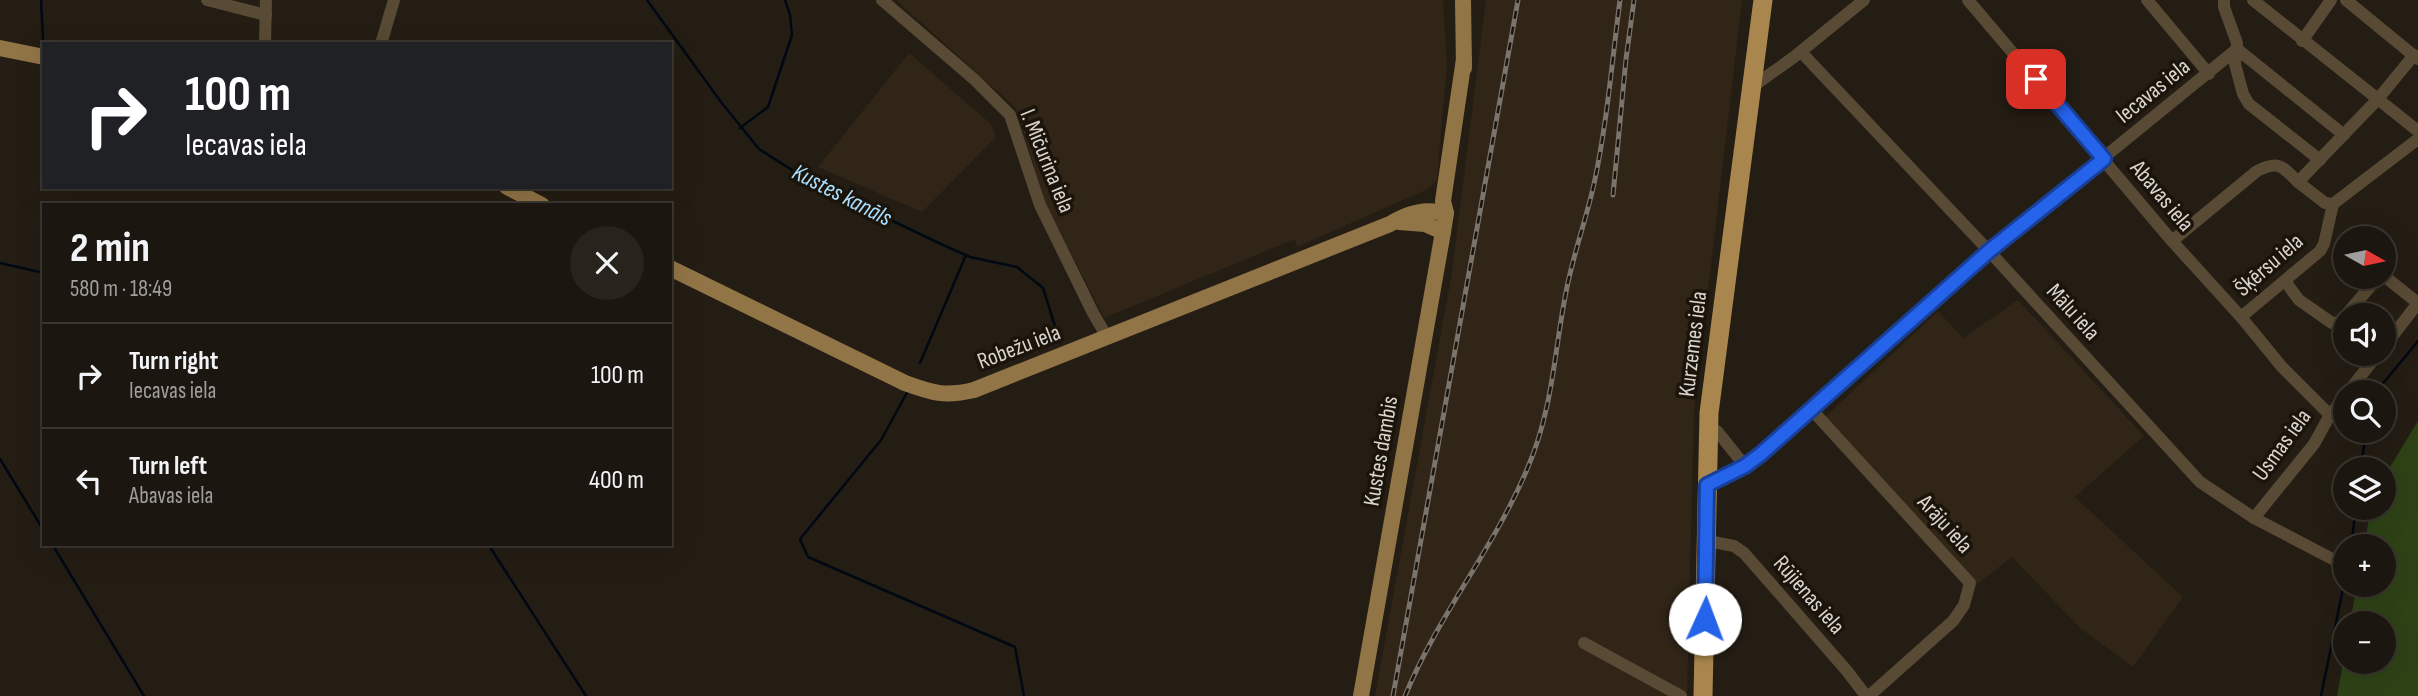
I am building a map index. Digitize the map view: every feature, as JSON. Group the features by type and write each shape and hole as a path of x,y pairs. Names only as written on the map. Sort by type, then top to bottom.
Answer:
{"highway":[{"name":"Kurzemes iela","path":"1703,696 1709,427 1722,305 1763,0"}],"main road":[{"name":"Kustes dambis","path":"1361,696 1446,214 1443,201 1464,59 1463,0"},
{"path":"0,48 42,57"},
{"path":"511,189 538,203"},
{"name":"Robežu iela","path":"672,269 905,383 933,393 954,395 974,390 1415,212 1446,214"},
{"name":"Robežu iela","path":"1390,224 1418,222 1443,232"}],"street":[{"path":"207,0 266,15"},
{"path":"264,42 266,0"},
{"path":"381,42 394,0"},
{"name":"I. Mičurina iela","path":"882,0 975,80 1010,115 1040,205 1107,337"},
{"path":"1752,87 1801,52 1864,0"},
{"name":"Abavas iela","path":"1968,0 2172,241 2282,367 2330,415"},
{"path":"2147,0 2208,74"},
{"path":"2224,0 2237,49 2235,64 2243,94 2249,104 2320,160"},
{"path":"2253,0 2418,131"},
{"path":"2302,41 2331,0"},
{"path":"2298,181 2416,57 2346,0"},
{"path":"2237,49 2344,135"},
{"name":"Iecavas iela","path":"1707,485 1745,466 1812,410 1989,251 2237,49"},
{"name":"Mālu iela","path":"1801,52 1989,251 2200,482 2254,518 2333,560"},
{"path":"2172,241 2257,171 2270,165 2282,166 2325,203 2333,204 2418,139"},
{"name":"Šķērsu iela","path":"2241,317 2320,251 2333,204"},
{"path":"2285,281 2299,300 2333,323"},
{"path":"2396,287 2418,303 2396,331"},
{"path":"2356,303 2369,289"},
{"name":"Usmas iela","path":"2357,380 2368,366"},
{"name":"Arāju iela","path":"1812,410 1970,583 1964,604 1953,621 1867,696"},
{"name":"Usmas iela","path":"2254,518 2314,444 2333,411"},
{"path":"1709,427 1717,431 1745,466"},
{"name":"Rūjienas iela","path":"1708,541 1734,546 1744,553 1867,696"},
{"path":"1584,643 1681,696"}],"shaded area":[{"path":"896,0 1443,0 1447,64 1437,180 1428,189 1297,247 1295,239 1104,318 1045,202 1016,108"},
{"path":"1486,0 1742,0 1694,411 1687,696 1375,696 1452,272"},
{"path":"909,53 991,124 996,137 922,212 818,167"},
{"path":"2018,300 2144,436 2075,497 2183,597 2133,667 2081,629 2012,557 1977,584 1825,417 1938,311 1963,338"}],"green space":[{"path":"2418,421 2418,696 2337,696 2341,674 2396,674 2396,611 2352,611 2355,597 2396,597 2396,534 2366,534 2369,520 2396,520 2396,457"}],"waterway":[{"path":"41,0 43,39"},
{"name":"Kustes kanāls","path":"647,0 721,102 759,149 811,182 943,245 970,257 1017,267 1043,288 1060,342"},
{"path":"740,128 768,107 792,35 785,0"},
{"path":"920,363 966,255"},
{"path":"0,263 42,273"},
{"path":"2386,380 2418,341"},
{"path":"909,389 881,440 800,539 808,557 1015,647 1024,696"},
{"path":"2363,457 2364,443"},
{"path":"0,459 42,528"},
{"path":"2353,534 2354,520"},
{"path":"53,546 144,696"},
{"path":"489,546 586,696"},
{"path":"2321,696 2341,597"}],"railway":[{"path":"1393,696 1518,0"},
{"path":"1405,696 1418,666 1515,496 1543,423 1569,278 1599,161 1620,0"},
{"path":"1613,195 1634,0"}],"route":[{"path":"1705,619 1707,485 1745,466 1761,454 1989,251 2104,159 2036,79"}]}
